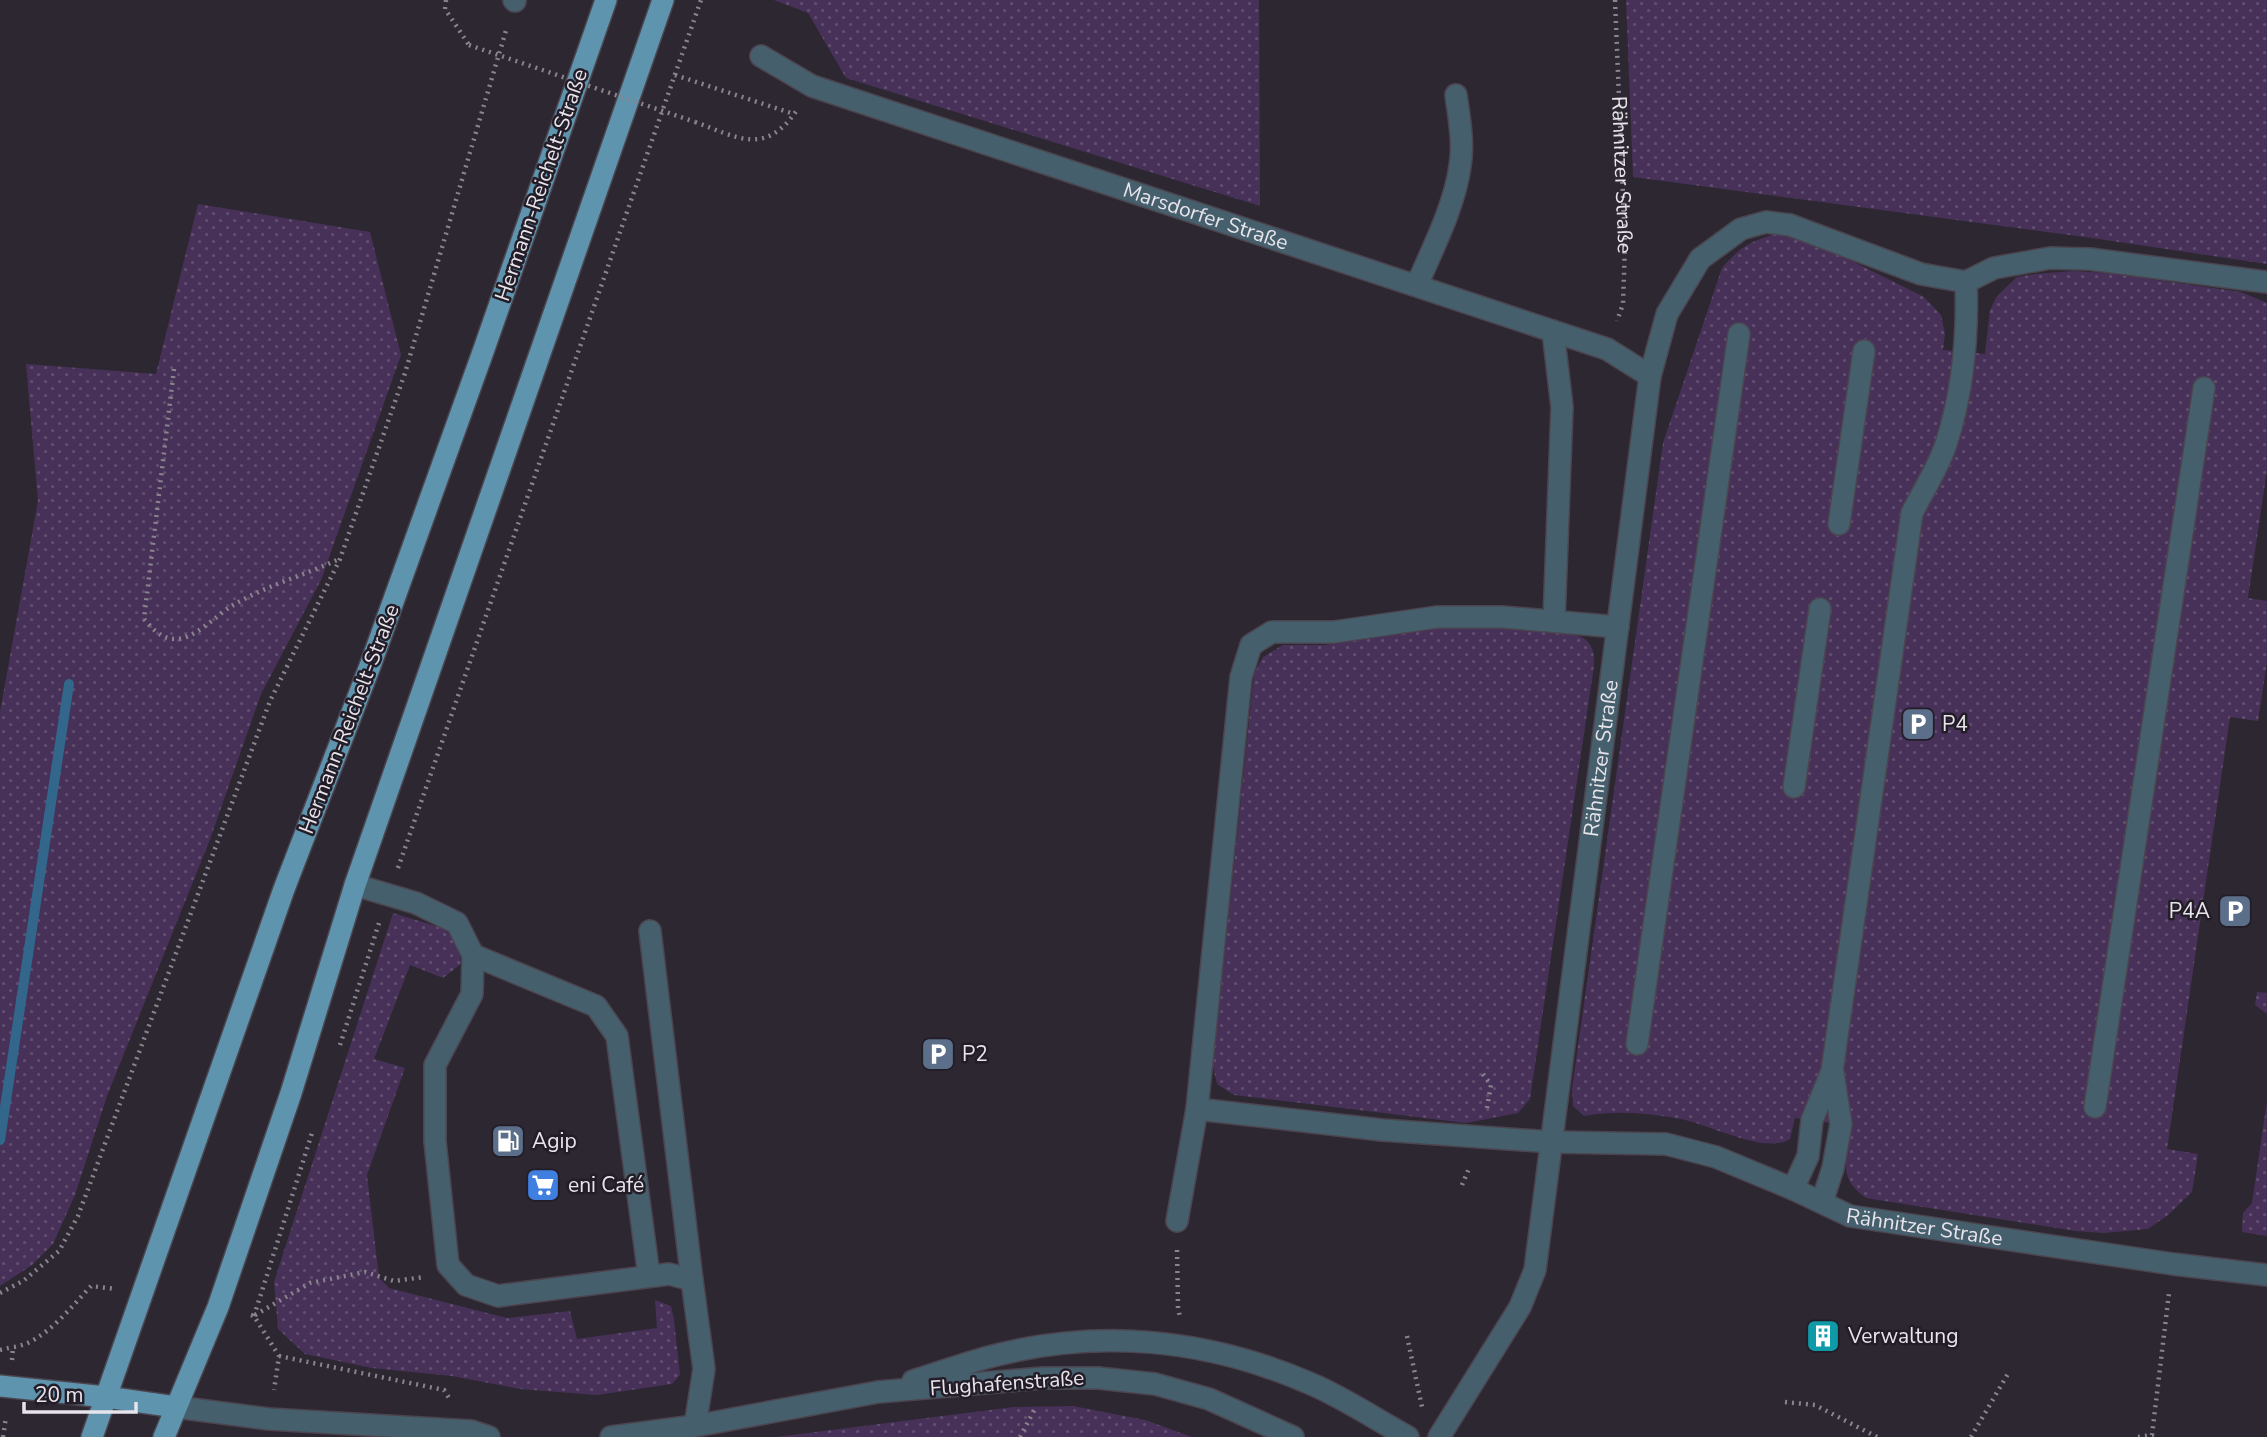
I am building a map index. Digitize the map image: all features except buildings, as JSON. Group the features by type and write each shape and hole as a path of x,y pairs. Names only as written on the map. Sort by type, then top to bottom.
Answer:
{"main road":[{"name":"Hermann-Reichelt-Straße","path":"92,1437 284,889 370,666 606,0"},
{"path":"164,1437 218,1307 291,1093 355,885 663,0"},
{"path":"0,1386 176,1407"}],"street":[{"name":"Marsdorfer Straße","path":"761,56 812,86 1607,349 1650,376"},
{"path":"1417,285 1445,219 1461,166 1456,95"},
{"name":"Rähnitzer Straße","path":"1439,1437 1520,1307 1535,1270 1650,376 1667,314 1700,260 1741,229 1766,222 1790,225 1922,274 1966,282"},
{"path":"1793,1189 1808,1156 1812,1120 1832,1071 1912,513 1945,445 1954,412 1965,353 1966,282 1994,268 2050,258 2090,259 2267,282"},
{"path":"1553,331 1562,407 1554,621"},
{"path":"1636,1044 1740,334"},
{"path":"1839,524 1864,351"},
{"path":"2095,1107 2204,388"},
{"path":"1794,787 1819,609"},
{"path":"1177,1221 1197,1109 1241,677 1251,645 1272,632 1334,632 1437,617 1502,617 1618,627"},
{"path":"355,885 416,903 457,923 473,955 472,994 435,1065 435,1141 448,1265 466,1285 498,1296 670,1274 692,1280"},
{"path":"650,931 704,1369 695,1426"},
{"path":"473,955 596,1006 617,1036 649,1276"},
{"path":"1822,1202 1833,1168 1841,1124 1832,1071"},
{"path":"1197,1109 1382,1130 1552,1142"},
{"name":"Rähnitzer Straße","path":"1552,1142 1666,1144 1716,1157 1850,1216 2173,1264 2267,1275"},
{"name":"Flughafenstraße","path":"878,1392 987,1357 1060,1343 1127,1341 1188,1345 1251,1360 1312,1384 1408,1437"},
{"name":"Flughafenstraße","path":"611,1437 695,1426 878,1392 1043,1378 1098,1378 1154,1384 1209,1399 1293,1437"},
{"path":"176,1407 269,1419 480,1434"}],"path":[{"path":"446,0 445,9 469,45 750,141 773,135"},
{"path":"0,1293 23,1281 59,1251 78,1216 270,701 340,559 405,373 515,0"},
{"path":"338,1052 388,894 701,0"},
{"name":"Rähnitzer Straße","path":"1607,349 1623,304 1625,245 1615,0"},
{"path":"675,75 794,114"},
{"path":"174,369 144,619 158,634 176,640 197,632 230,607 275,583 304,576 340,559"},
{"path":"269,1419 279,1356 254,1315 313,1131"},
{"path":"1177,1221 1178,1308 1188,1345"},
{"path":"2138,1437 2152,1434 2173,1264"},
{"path":"254,1315 310,1283 365,1272 394,1281 455,1273"},
{"path":"1407,1336 1423,1412"},
{"path":"0,1350 13,1347"},
{"path":"279,1356 444,1390 480,1434"},
{"path":"1970,1437 2009,1372"},
{"path":"1785,1402 1815,1405 1877,1437"}],"shaded area":[{"path":"774,0 1259,0 1260,206 846,78 808,13"},
{"path":"1626,0 2267,0 2267,264 1633,177"},
{"path":"198,204 370,232 401,355 321,580 261,694 209,842 107,1096 75,1195 53,1244 32,1265 0,1286 0,712 38,501 26,364 156,374"},
{"name":"P4","path":"1779,233 1818,244 1924,297 1941,315 1945,334 1943,350 1985,354 1990,310 1997,296 2017,277 2035,274 2074,271 2107,273 2241,292 2267,303 2267,470 2248,598 2267,601 2267,662 2258,721 2230,717 2167,1149 2198,1154 2192,1192 2168,1215 2148,1229 2104,1233 2076,1231 1866,1198 1856,1190 1847,1174 1846,1157 1852,1126 1795,1118 1790,1139 1779,1143 1766,1143 1669,1117 1620,1113 1584,1116 1573,1106 1572,1089 1663,443 1722,268 1747,245"},
{"path":"1447,627 1521,628 1561,632 1587,641 1593,652 1594,666 1530,1099 1518,1113 1466,1123 1234,1095 1217,1084 1213,1066 1254,674 1263,657 1283,645 1324,645"},
{"path":"393,913 442,928 458,941 461,964 443,978 410,965 374,1059 405,1068 367,1175 379,1278 389,1288 507,1318 570,1311 577,1339 657,1328 655,1300 671,1306 674,1320 680,1375 672,1384 597,1395 520,1389 452,1376 372,1368 305,1354 278,1329 274,1282"},
{"path":"2257,992 2267,993 2267,1014 2255,1005"},
{"path":"2267,1101 2267,1236 2242,1232 2243,1213 2252,1203"},
{"path":"1073,1406 1145,1420 1192,1437 776,1437 1014,1407"}],"waterway":[{"path":"0,1140 69,684"}],"place":[{"name":"P4","path":"1918,724"},
{"name":"P4A","path":"2235,911"},
{"name":"P2","path":"938,1054"},
{"name":"Agip","path":"508,1141"},
{"name":"eni Café","path":"543,1185"},
{"name":"Verwaltung","path":"1823,1336"}]}
